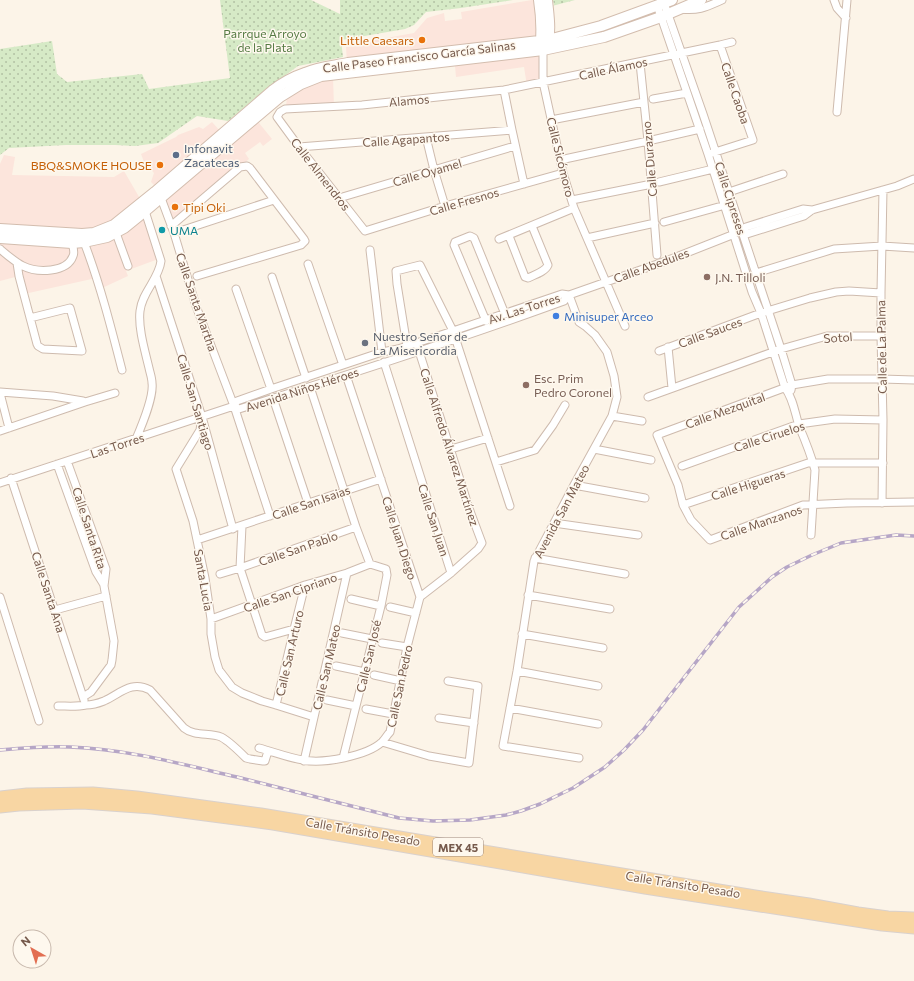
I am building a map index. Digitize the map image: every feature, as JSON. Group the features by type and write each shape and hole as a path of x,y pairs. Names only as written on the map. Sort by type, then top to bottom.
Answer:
{"main road":[{"path":"539,0 544,44"},
{"path":"544,44 549,22 547,0"},
{"name":"Calle Paseo Francisco García Salinas","path":"192,166 272,91 282,84 306,72 348,63 604,37 702,0"},
{"name":"Calle Paseo Francisco García Salinas","path":"0,229 82,234 94,233 114,225 158,195 273,102 301,84 321,76 544,44 601,26 664,3"},
{"path":"0,238 72,243 107,237 124,228 145,211 158,195"},
{"name":"Calle Tránsito Pesado","path":"0,797 27,794 93,793 137,796 261,814 888,917 914,918"},
{"name":"Calle Tránsito Pesado","path":"0,807 82,803 152,808 273,824 645,888 882,925 914,928"}],"street":[{"path":"681,9 692,10 703,8 722,0"},
{"path":"834,0 837,8 846,18"},
{"path":"837,112 848,0"},
{"name":"Calle Cipreses","path":"664,3 665,15 716,152 769,310 792,385"},
{"name":"Calle Álamos","path":"543,82 640,63 720,46 732,42"},
{"name":"Calle Sicómoro","path":"544,44 542,64 543,82 562,173 574,208 626,326"},
{"name":"Calle Caoba","path":"716,152 753,140 720,46"},
{"name":"Calle Cipreses","path":"679,54 687,93 752,292 815,470 811,535"},
{"name":"Calle Durazno","path":"640,63 648,141 655,183 657,255"},
{"name":"Alamos","path":"277,117 280,112 285,109 362,105 504,90 543,82"},
{"path":"504,90 524,184"},
{"path":"653,99 687,93"},
{"path":"551,120 644,102"},
{"name":"Calle Almendros","path":"277,117 365,231"},
{"name":"Calle Agapantos","path":"299,147 512,130"},
{"path":"560,160 700,130"},
{"path":"426,138 445,206"},
{"name":"Calle Oyamel","path":"339,198 515,146"},
{"path":"708,154 716,152"},
{"path":"171,226 240,167 247,166 305,242 301,245 197,276"},
{"path":"572,200 655,183 713,169"},
{"name":"Calle Fresnos","path":"365,231 445,206 562,173"},
{"path":"729,192 783,174"},
{"name":"Calle Abedules","path":"569,295 666,261 742,231 746,227 803,209 812,210 883,190 914,179"},
{"name":"Calle de La Palma","path":"882,503 883,420 880,293 883,190"},
{"name":"Calle Santa Martha","path":"158,195 174,234 196,306 234,406 270,516"},
{"path":"174,234 274,200"},
{"path":"664,222 733,203"},
{"path":"499,239 574,208"},
{"path":"136,438 152,393 152,384 140,321 140,310 143,300 161,266 161,260 145,211"},
{"path":"587,238 655,223"},
{"path":"509,236 525,277 528,278 548,268 532,226"},
{"path":"116,233 128,266"},
{"path":"486,320 454,245 455,242 470,236 474,238 505,314"},
{"path":"84,242 103,299 122,370"},
{"path":"0,249 24,267 47,270 62,268 70,263 74,254 72,243"},
{"path":"756,273 834,249 882,246 914,248"},
{"path":"370,250 382,352"},
{"path":"17,263 19,276 30,318 37,344 38,346 42,349 82,351 70,308 30,318"},
{"path":"308,264 343,365"},
{"path":"407,346 396,271 420,265 453,331 510,506"},
{"name":"Calle San Santiago","path":"156,276 202,417 233,529"},
{"path":"272,277 306,378"},
{"path":"236,289 271,389"},
{"name":"Calle Sauces","path":"659,351 760,313 810,298 836,292 849,291 880,293"},
{"name":"Av. Las Torres","path":"382,352 417,343 562,294 569,295"},
{"name":"Av. Las Torres","path":"384,362 564,301 569,295"},
{"name":"Avenida San Mateo","path":"569,295 579,322 595,335 607,352 614,376 617,397 612,416 534,561 517,671 503,746 579,758"},
{"name":"Sotol","path":"773,352 827,336 881,336"},
{"name":"Calle Alfredo Álvarez Martínez","path":"417,343 470,511 482,543 478,549 451,573"},
{"path":"668,348 672,388"},
{"name":"Avenida Niños Héroes","path":"382,352 236,401 234,406 239,409 384,362"},
{"path":"648,397 773,352"},
{"path":"360,360 364,369"},
{"name":"Calle San Juan","path":"384,362 451,573"},
{"path":"324,372 327,381"},
{"name":"Calle Juan Diego","path":"346,375 420,597"},
{"path":"787,391 792,385 828,379 914,380"},
{"path":"310,387 356,527 370,564"},
{"name":"Calle Mezquital","path":"683,505 678,485 657,435 787,391"},
{"path":"9,428 0,392 52,396 85,402"},
{"path":"0,431 115,393"},
{"path":"273,398 308,503"},
{"path":"496,462 535,450 565,405"},
{"name":"Las Torres","path":"0,483 11,478 234,406"},
{"path":"612,416 642,421"},
{"name":"Santa Lucia","path":"202,417 200,430 176,469 193,521 205,578 211,620"},
{"name":"Calle Ciruelos","path":"682,466 799,424 835,419 883,420"},
{"path":"451,449 488,438"},
{"path":"594,449 651,460"},
{"name":"Calle Santa Rita","path":"67,461 106,569 104,586"},
{"name":"Calle Higueras","path":"683,505 808,463 883,463"},
{"name":"Calle Santa Rita","path":"57,464 96,572 104,586"},
{"name":"Calle Santa Ana","path":"11,478 86,706"},
{"name":"Calle San Isaias","path":"197,540 381,479"},
{"path":"574,485 645,498"},
{"name":"Calle Manzanos","path":"683,505 691,520 710,540 803,505 914,502"},
{"path":"554,523 638,535"},
{"path":"242,526 240,568 262,635 265,637 294,629"},
{"name":"Calle San Pablo","path":"220,574 356,527"},
{"path":"536,558 625,574"},
{"name":"Calle San Cipriano","path":"211,620 305,585 347,573 370,564"},
{"name":"Calle San José","path":"343,758 381,606 387,574 386,569 370,564"},
{"name":"Calle San Mateo","path":"304,761 347,573"},
{"path":"420,597 451,573"},
{"name":"Calle San Arturo","path":"305,585 276,704 314,717"},
{"path":"83,697 91,692 111,665 112,660 114,641 104,586"},
{"path":"528,595 610,610"},
{"path":"55,610 106,596"},
{"path":"0,597 39,721"},
{"name":"Calle San Pedro","path":"259,748 304,761 328,761 343,758 370,749 382,742 390,732 407,647 420,597"},
{"path":"351,599 381,606"},
{"path":"390,608 416,613"},
{"path":"211,620 214,657 219,670 226,680 232,687 242,693 262,701 276,704"},
{"path":"342,633 372,639"},
{"path":"522,634 603,648"},
{"path":"382,643 407,647"},
{"path":"336,666 365,672"},
{"path":"517,671 598,686"},
{"path":"374,675 401,681"},
{"path":"382,742 429,756 469,763 478,686 448,681"},
{"path":"58,706 86,706 104,701 132,686 146,688 150,690 188,731 192,733 221,737 246,758 265,761 268,751"},
{"path":"327,700 356,706"},
{"path":"510,708 598,724"},
{"path":"366,709 393,714"},
{"path":"439,718 474,723"}],"shaded area":[{"path":"539,0 539,59 543,82 527,86 524,67 456,77 455,66 333,78 334,106 286,109 287,93 255,118 272,139 263,146 260,142 245,153 249,159 171,226 160,199 145,211 161,258 126,271 128,276 100,289 96,278 24,294 19,276 0,281 0,164 4,155 15,157 12,175 114,177 124,171 142,202 158,189 151,182 154,173 144,162 141,154 178,135 199,127 203,129 212,122 222,133 272,91 347,63 346,47 362,46 375,40 414,33 427,18 444,13 445,21 462,19 461,12"}],"green space":[{"name":"Parrque Arroyo de la Plata","path":"220,0 311,0 340,14 340,0 513,0 426,12 414,25 405,29 341,40 343,57 298,66 264,91 228,121 197,116 158,143 135,146 66,145 9,148 0,155 0,49 52,41 57,74 67,82 142,74 149,89 230,78"},
{"path":"553,0 575,0 552,6 554,5"}],"railway":[{"path":"0,750 70,747 91,748 133,754 175,762 399,818 433,821 470,820 506,815 540,804 573,788 605,767 643,730 739,607 772,577 787,567 841,543 896,535 914,536"}],"place":[{"name":"Little Caesars","path":"422,40"},
{"name":"Infonavit Zacatecas","path":"176,155"},
{"name":"BBQ&SMOKE HOUSE","path":"160,165"},
{"name":"Tipi Oki","path":"175,207"},
{"name":"UMA","path":"162,230"},
{"name":"J.N. Tilloli","path":"707,277"},
{"name":"Minisuper Arceo","path":"556,316"},
{"name":"Nuestro Señor de La Misericordia","path":"365,343"},
{"name":"Esc. Prim Pedro Coronel","path":"526,385"}]}
